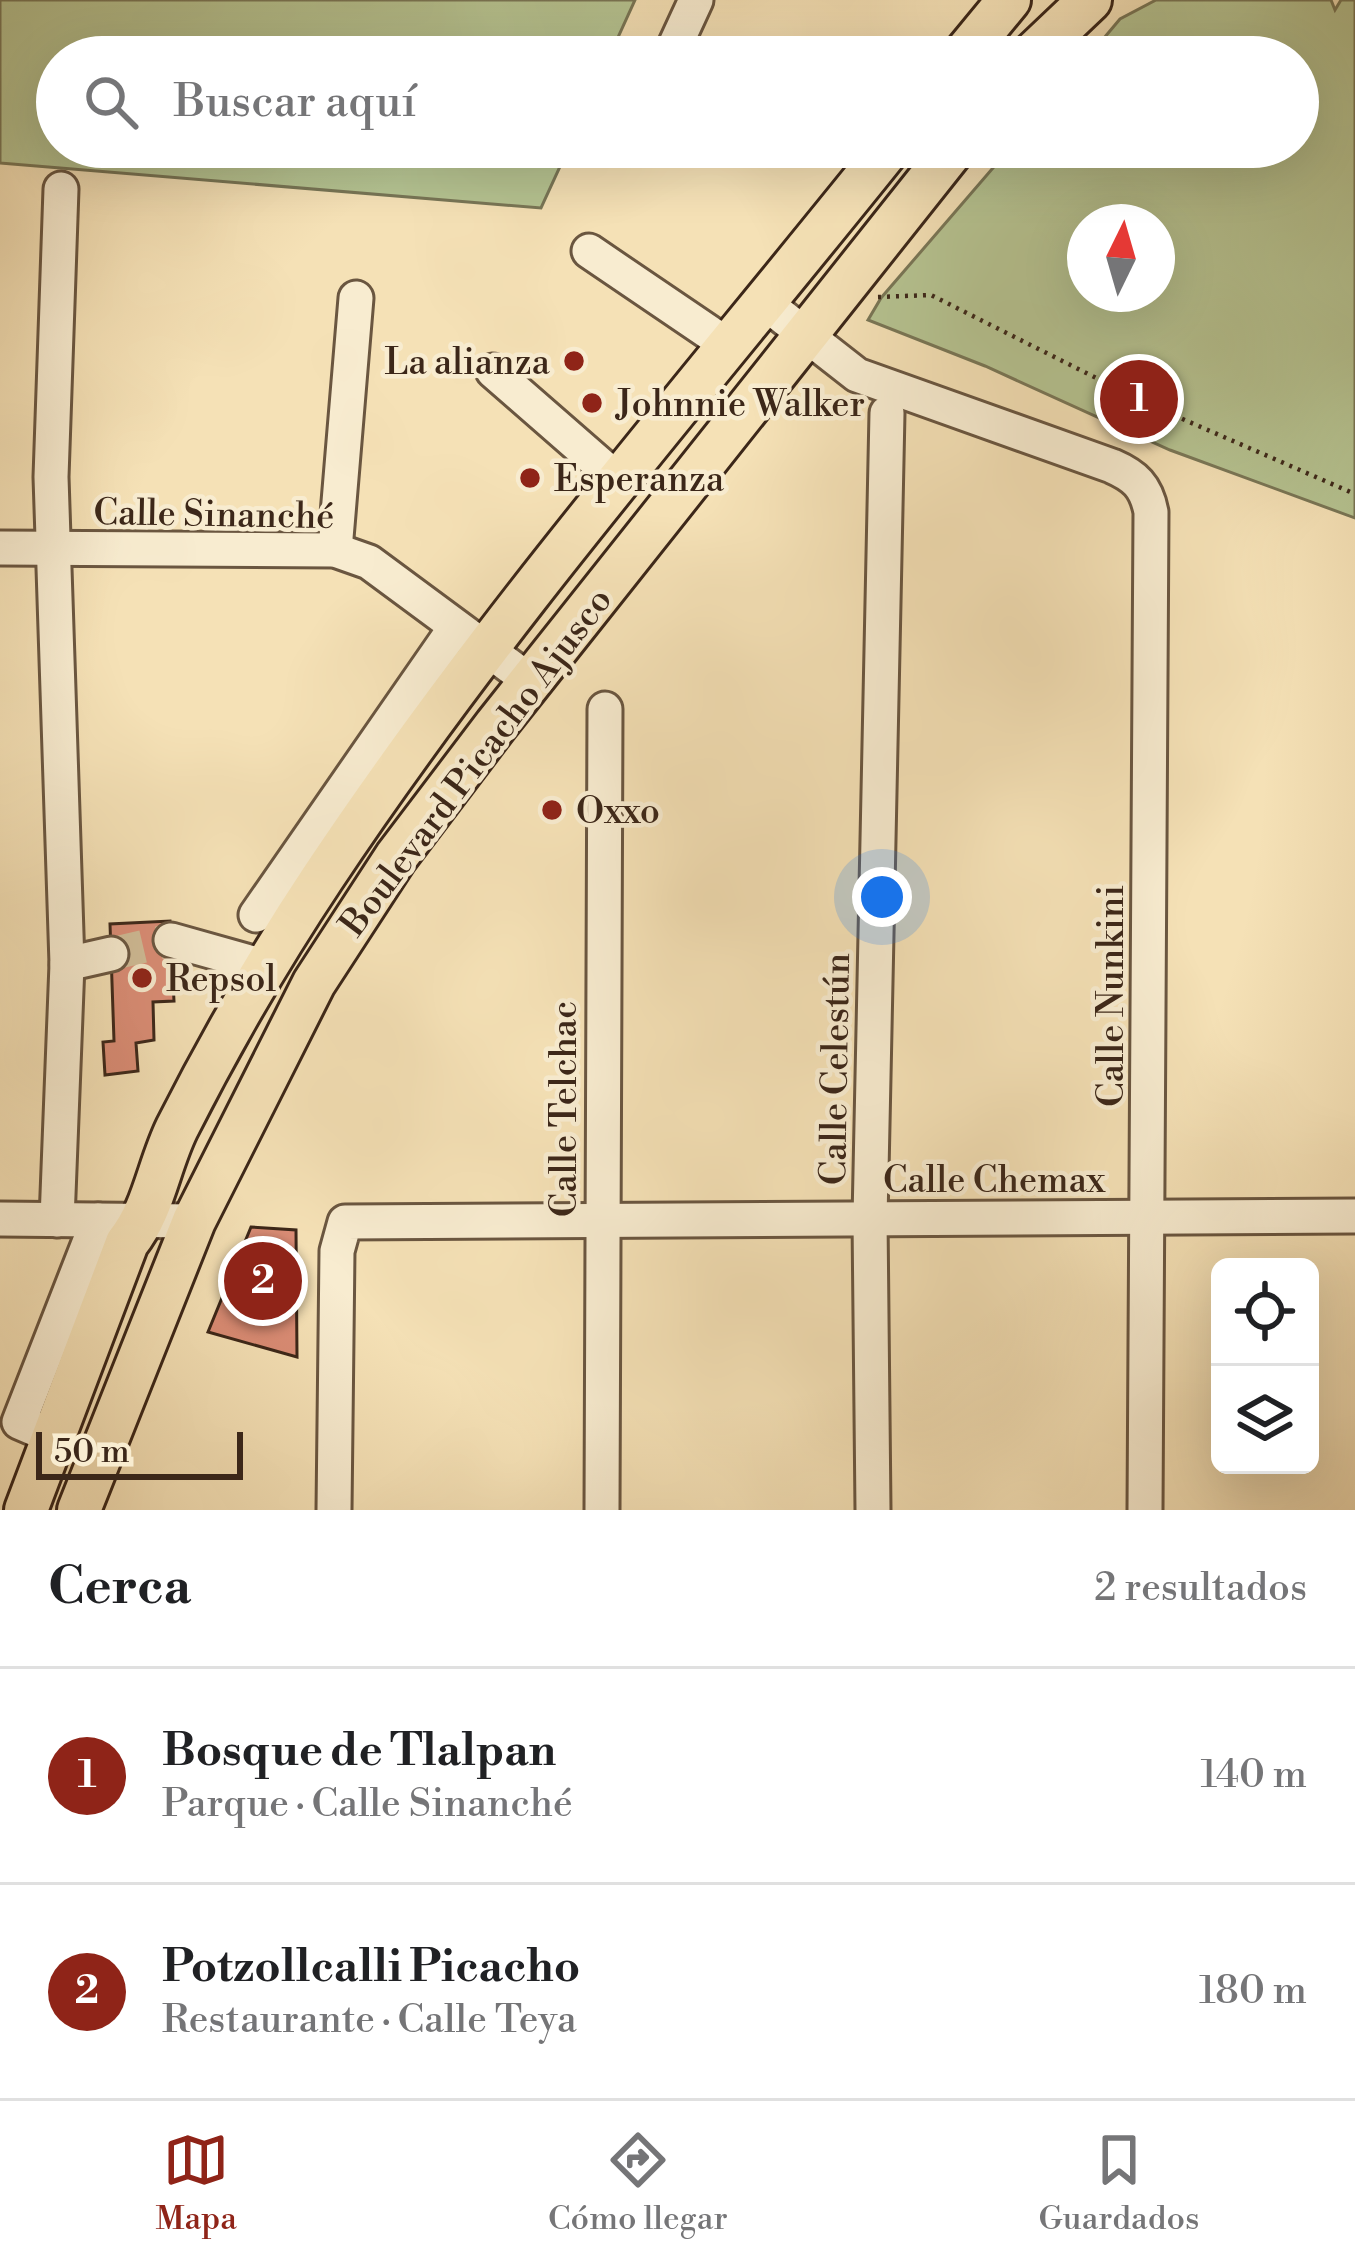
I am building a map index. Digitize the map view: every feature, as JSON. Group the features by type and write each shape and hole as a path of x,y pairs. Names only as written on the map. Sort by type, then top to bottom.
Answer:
{"main road":[{"path":"979,36 1009,0"},
{"path":"1052,36 1090,0"},
{"name":"Boulevard Picacho Ajusco","path":"26,1510 127,1244 145,1221 177,1129 263,966 469,638 619,481 873,168"},
{"name":"Boulevard Picacho Ajusco","path":"79,1510 194,1221 314,983 396,856 530,681 938,168"}],"street":[{"path":"679,36 696,0"},
{"path":"56,1220 67,964 51,477 61,189"},
{"path":"589,251 729,346"},
{"path":"335,550 356,298"},
{"path":"765,303 805,333"},
{"name":"Calle Nunkini","path":"805,333 857,375 1112,466 1142,484 1151,512 1145,1510"},
{"path":"493,371 619,481"},
{"name":"Calle Celestún","path":"873,1510 870,1219 887,413"},
{"name":"Calle Sinanché","path":"0,548 335,550 369,562 530,681"},
{"path":"256,915 469,638"},
{"name":"Calle Telchac","path":"602,1510 604,709"},
{"path":"171,940 263,966"},
{"path":"67,964 111,954"},
{"name":"Calle Chemax","path":"334,1510 337,1251 345,1222 1355,1216"},
{"path":"0,1219 194,1221"},
{"path":"54,1437 19,1422 98,1220"}],"path":[{"path":"914,294 931,295 1148,404 1355,494"}],"green space":[{"path":"0,0 635,0 619,36 36,36 36,166 0,163"},
{"path":"1156,0 1331,0 1335,10 1341,0 1355,0 1355,518 1170,450 985,366 868,320 881,298 993,168 1319,168 1319,36 1106,36 1120,19"},
{"path":"60,168 559,168 541,208"}],"building":[{"name":"Repsol","path":"170,921 174,1001 153,1002 154,1040 136,1043 138,1071 105,1075 103,1042 114,1041 110,924"},
{"path":"251,1227 296,1230 297,1357 208,1332"}],"tunnel":[{"path":"111,954 171,940"}],"place":[{"name":"La alianza","path":"574,361"},
{"name":"Bosque de Tlalpan","path":"1139,399"},
{"name":"Johnnie Walker","path":"592,403"},
{"name":"Esperanza","path":"530,478"},
{"name":"Oxxo","path":"552,810"},
{"name":"Repsol","path":"142,978"},
{"name":"Potzollcalli Picacho","path":"263,1281"}]}
